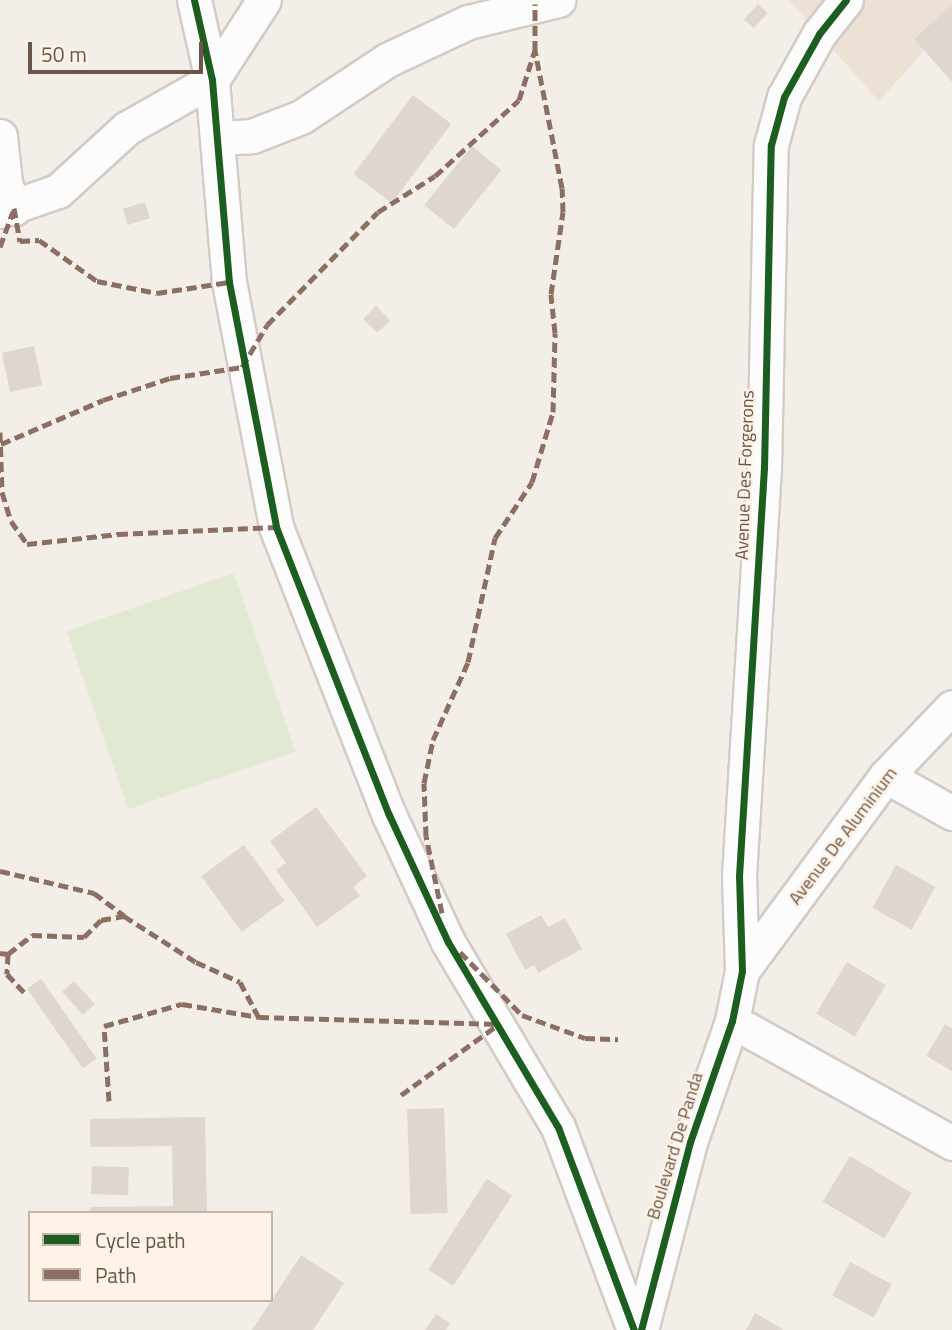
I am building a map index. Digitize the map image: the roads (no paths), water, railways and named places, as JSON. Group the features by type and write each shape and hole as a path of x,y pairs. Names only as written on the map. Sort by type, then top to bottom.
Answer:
{"street":[{"path":"194,0 212,80 229,282 276,527 389,815 448,942 558,1127 634,1330"},
{"path":"0,136 7,209 58,191 127,128 212,80 264,0"},
{"path":"217,138 252,136 300,117 387,60 468,22 558,0"},
{"name":"Avenue Des Forgerons","path":"742,971 738,876 764,468 771,145 783,97 819,34 846,0"},
{"name":"Avenue De Aluminium","path":"742,971 886,776 952,707"},
{"path":"886,776 952,813"},
{"name":"Boulevard De Panda","path":"641,1330 690,1142 732,1021 742,971"},
{"path":"732,1021 952,1143"}]}
